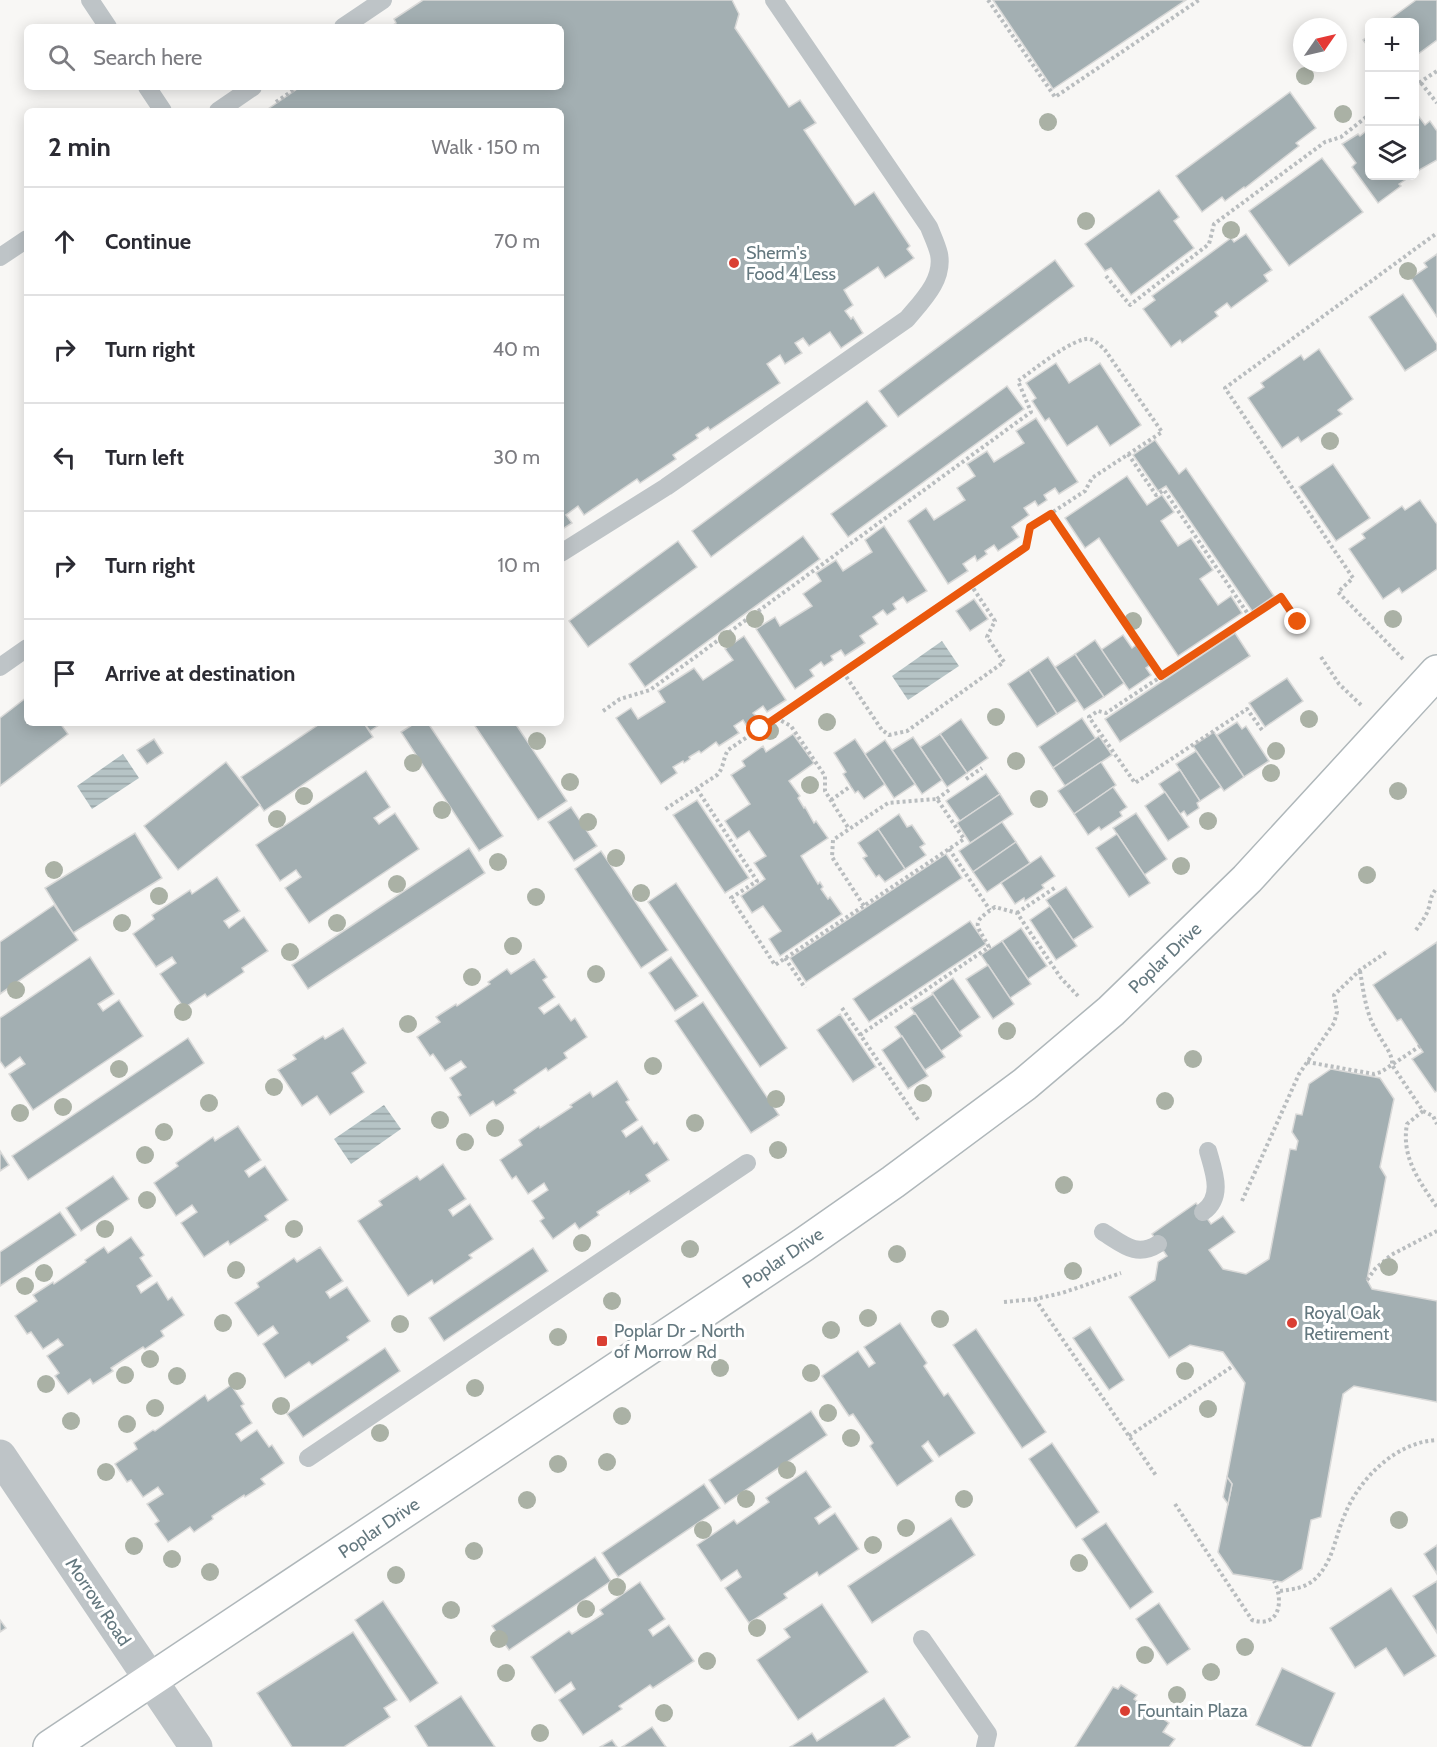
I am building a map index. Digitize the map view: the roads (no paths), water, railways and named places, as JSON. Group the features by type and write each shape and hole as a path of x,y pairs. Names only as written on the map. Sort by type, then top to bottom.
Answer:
{"main road":[{"name":"Poplar Drive","path":"50,1747 803,1245 893,1182 1025,1083 1111,1011 1247,879 1437,672"}],"street":[{"name":"Morrow Road","path":"0,1456 196,1747"}],"lane":[{"path":"90,0 106,24"},
{"path":"347,24 383,0"},
{"path":"564,551 666,487 907,319 927,295 938,275 939,255 929,227 774,0"},
{"path":"149,90 161,108"},
{"path":"222,108 250,90"},
{"path":"0,257 24,241"},
{"path":"0,667 24,650"},
{"path":"1203,1212 1215,1199 1216,1179 1208,1151"},
{"path":"308,1458 747,1163"},
{"path":"1103,1232 1133,1250 1147,1251 1158,1244"},
{"path":"922,1639 988,1734 985,1747"}],"place":[{"name":"Sherm's Food 4 Less","path":"734,263"},
{"name":"Royal Oak Retirement","path":"1292,1323"},
{"name":"Poplar Dr - North of Morrow Rd","path":"602,1341"},
{"name":"Fountain Plaza","path":"1125,1711"}]}
